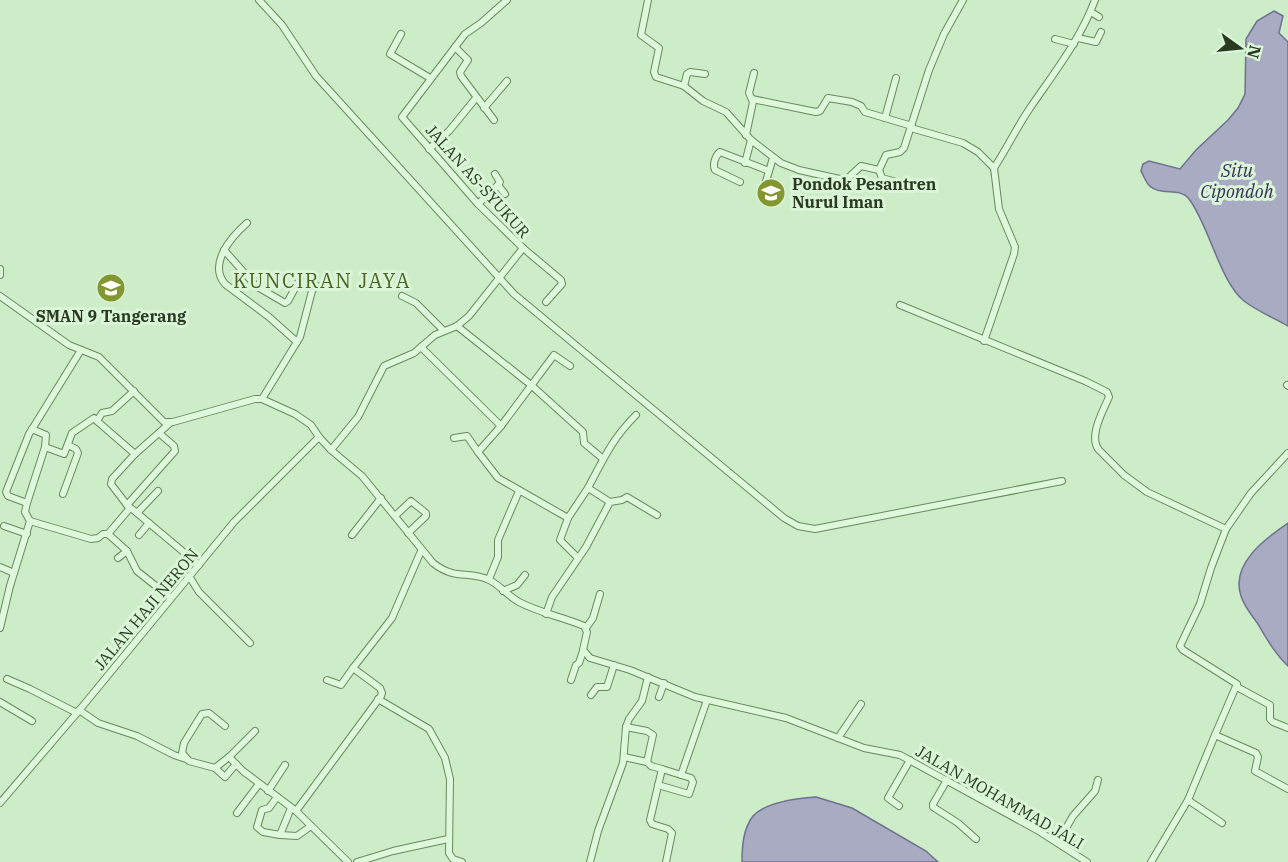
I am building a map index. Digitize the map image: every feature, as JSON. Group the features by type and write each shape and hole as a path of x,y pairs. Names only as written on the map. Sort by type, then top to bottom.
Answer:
{"street":[{"path":"259,0 282,25 316,76 514,294 784,518 798,526 815,529 1062,481"},
{"name":"JALAN AS-SYUKUR","path":"331,450 358,417 384,366 414,353 435,335 457,326 469,316 523,248 478,204 402,117 465,34 507,0"},
{"path":"648,0 641,35 659,48 654,75 684,86 703,101 726,112 748,138 773,158 799,170 844,180 861,166 879,170"},
{"path":"896,182 882,178 879,170 886,154 902,151 928,70 963,0"},
{"path":"984,341 1015,247 999,209 994,168 1023,119 1076,41 1095,0"},
{"path":"1091,12 1100,17"},
{"path":"1055,39 1096,42 1101,32"},
{"path":"401,34 390,54 430,78"},
{"path":"455,47 468,60 460,72 461,76 494,120"},
{"path":"684,86 687,74 690,72 705,74"},
{"path":"745,163 751,120 752,99 749,93 754,73"},
{"path":"885,118 896,78"},
{"path":"484,108 507,81"},
{"path":"429,149 449,131 476,98"},
{"path":"752,99 816,112 822,110 828,99 845,99 859,105 865,112 963,143 978,152 994,168"},
{"path":"740,182 715,170 717,154 720,152 769,171"},
{"path":"766,181 773,158"},
{"path":"478,204 500,182 495,174"},
{"path":"498,185 505,194"},
{"path":"247,223 231,238 224,249 218,271 220,278 297,342"},
{"path":"523,248 562,282 546,302"},
{"path":"224,249 256,286 285,303 300,279"},
{"path":"0,270 0,275"},
{"path":"262,399 297,342 312,291 316,285"},
{"path":"0,296 69,345 99,357 161,420 170,423"},
{"path":"402,296 416,303 443,330"},
{"path":"900,305 1107,392 1109,397 1095,437 1099,450 1124,475 1147,492 1226,530"},
{"path":"457,326 531,385 583,432 584,444 602,458"},
{"path":"421,346 501,426"},
{"path":"27,503 8,496 6,492 32,429 81,350"},
{"path":"478,452 501,426 554,356 570,366"},
{"path":"97,421 102,413 112,411 134,391"},
{"path":"199,565 128,506 119,497 111,481 135,454 170,423 248,400 262,399 304,418 331,450 362,476 433,563 446,572 489,579 519,602 586,628"},
{"path":"577,558 560,540 568,518 588,488 602,458 619,431 636,415"},
{"path":"45,447 64,454 74,432 94,418 135,454"},
{"path":"0,628 30,521 25,512 27,503 45,447 46,435 32,429"},
{"path":"108,534 128,506 175,451 174,447 159,433"},
{"path":"454,438 467,436 498,478 568,518"},
{"name":"JALAN HAJI NERON","path":"0,803 238,517 319,437"},
{"path":"63,494 78,453 76,449 68,445"},
{"path":"1288,453 1251,493 1226,530 1200,604 1180,646 1235,681 1237,687 1270,705 1270,719 1288,728"},
{"path":"588,488 610,502 627,497 657,515"},
{"path":"137,513 158,491"},
{"path":"489,579 498,557 498,540 519,491"},
{"path":"352,535 381,498"},
{"path":"395,516 411,501 426,513 426,516 408,532"},
{"path":"546,614 552,597 586,547 610,502"},
{"path":"30,521 91,539 108,534 127,551 137,571 171,598"},
{"path":"139,535 149,523"},
{"path":"4,526 27,534"},
{"path":"327,680 341,685 392,618 421,550"},
{"path":"118,558 127,551"},
{"path":"0,567 14,573"},
{"path":"503,591 517,585 525,575"},
{"path":"189,576 199,591 250,643"},
{"path":"572,680 576,665 584,650 586,628 593,618 600,594"},
{"name":"JALAN MOHAMMAD JALI","path":"584,650 590,658 648,677 687,694 786,718 873,751 894,753 1058,842 1087,862"},
{"path":"591,695 597,687 608,687 614,665"},
{"path":"280,835 293,810 382,693 380,688 353,668"},
{"path":"590,862 598,831 620,773 624,757 626,727 642,701 648,677"},
{"path":"7,679 98,723 137,736 174,756 215,768 225,777 236,764"},
{"path":"659,697 664,683"},
{"path":"1151,862 1188,800 1237,687"},
{"path":"378,699 429,729 445,758 450,779 448,839 450,856 462,862"},
{"path":"681,775 706,700"},
{"path":"0,702 32,721"},
{"path":"838,738 861,704"},
{"path":"189,761 182,753 182,748 201,714 209,713 225,726"},
{"path":"626,727 647,731 653,735 647,762"},
{"path":"215,768 255,731"},
{"path":"1215,735 1256,753 1258,757 1255,771 1288,789"},
{"path":"229,757 293,810 348,862"},
{"path":"624,757 647,762 651,766 693,780 689,794 658,785"},
{"path":"899,806 888,798 910,760"},
{"path":"268,790 285,765"},
{"path":"662,769 651,820 652,824 668,829 672,833 666,862"},
{"path":"947,780 933,807 976,839"},
{"path":"1058,842 1073,816 1095,790 1098,780"},
{"path":"237,813 259,784"},
{"path":"277,797 269,808 262,810 257,827 263,832 297,836 311,826"},
{"path":"1188,800 1222,824"},
{"path":"357,862 393,851 448,839"}],"water":[{"name":"Situ Cipondoh","path":"1274,11 1283,16 1279,33 1288,42 1288,326 1249,305 1236,292 1228,281 1203,223 1189,199 1181,193 1155,190 1148,184 1141,171 1143,164 1149,161 1180,169 1238,108 1245,94 1246,39 1257,21"},
{"path":"1288,523 1288,666 1275,651 1246,607 1239,584 1245,563 1252,553"},
{"path":"816,797 852,808 926,851 938,862 742,862 745,832 753,816 774,804"}],"place":[{"name":"Pondok Pesantren Nurul Iman","path":"771,193"},
{"name":"SMAN 9 Tangerang","path":"111,288"}],"district":[{"name":"KUNCIRAN JAYA","path":"322,280"}]}
